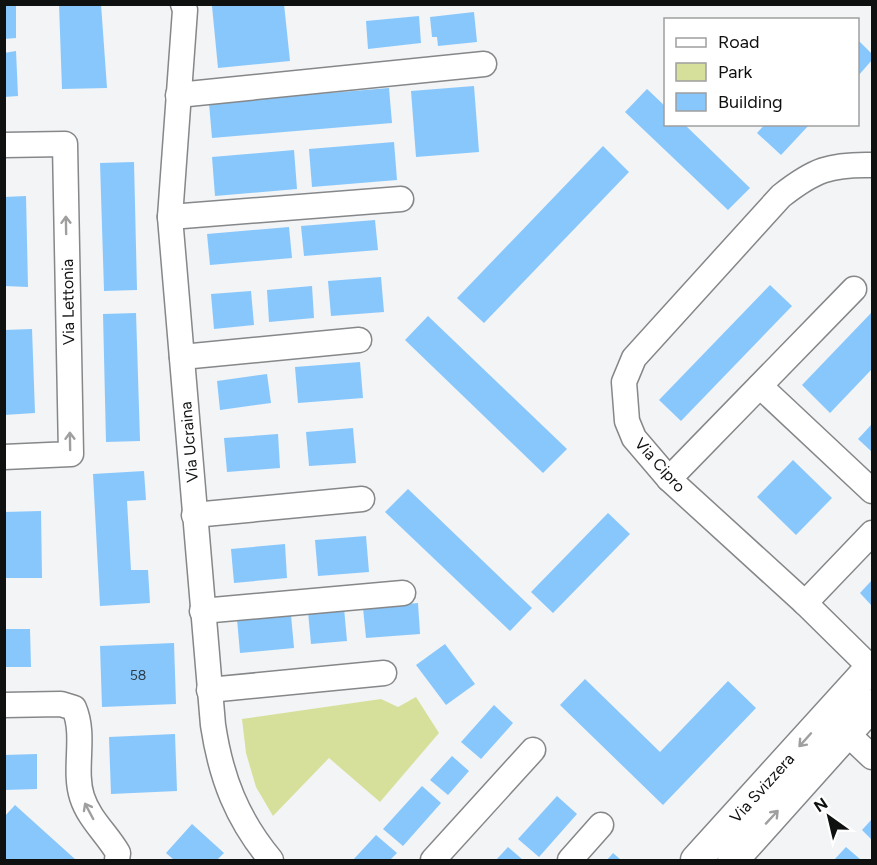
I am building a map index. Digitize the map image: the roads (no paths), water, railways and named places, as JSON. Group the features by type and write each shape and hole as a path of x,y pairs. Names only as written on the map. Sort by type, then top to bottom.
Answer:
{"main road":[{"name":"Via Svizzera","path":"733,861 837,725 872,667"},
{"name":"Via Svizzera","path":"696,861 837,725 873,705"}],"street":[{"name":"Via Ucraina","path":"185,6 170,218 210,690 217,754 227,789 250,831 272,861"},
{"path":"178,95 484,64"},
{"name":"Via Lettonia","path":"4,145 65,144 71,454 4,456"},
{"name":"Via Cipro","path":"872,667 669,479 634,438 627,421 624,382 634,358 781,196 804,178 838,165 873,165"},
{"path":"170,218 401,199"},
{"path":"669,479 854,289"},
{"path":"182,357 359,340"},
{"path":"760,386 873,492"},
{"path":"195,515 363,499"},
{"path":"805,603 873,533"},
{"path":"202,611 403,593"},
{"path":"210,690 384,673"},
{"path":"4,705 61,704 74,708 78,718 81,795 96,824 118,853 117,861"},
{"path":"837,725 873,757"},
{"path":"433,861 533,750"},
{"path":"570,861 601,825"}]}
